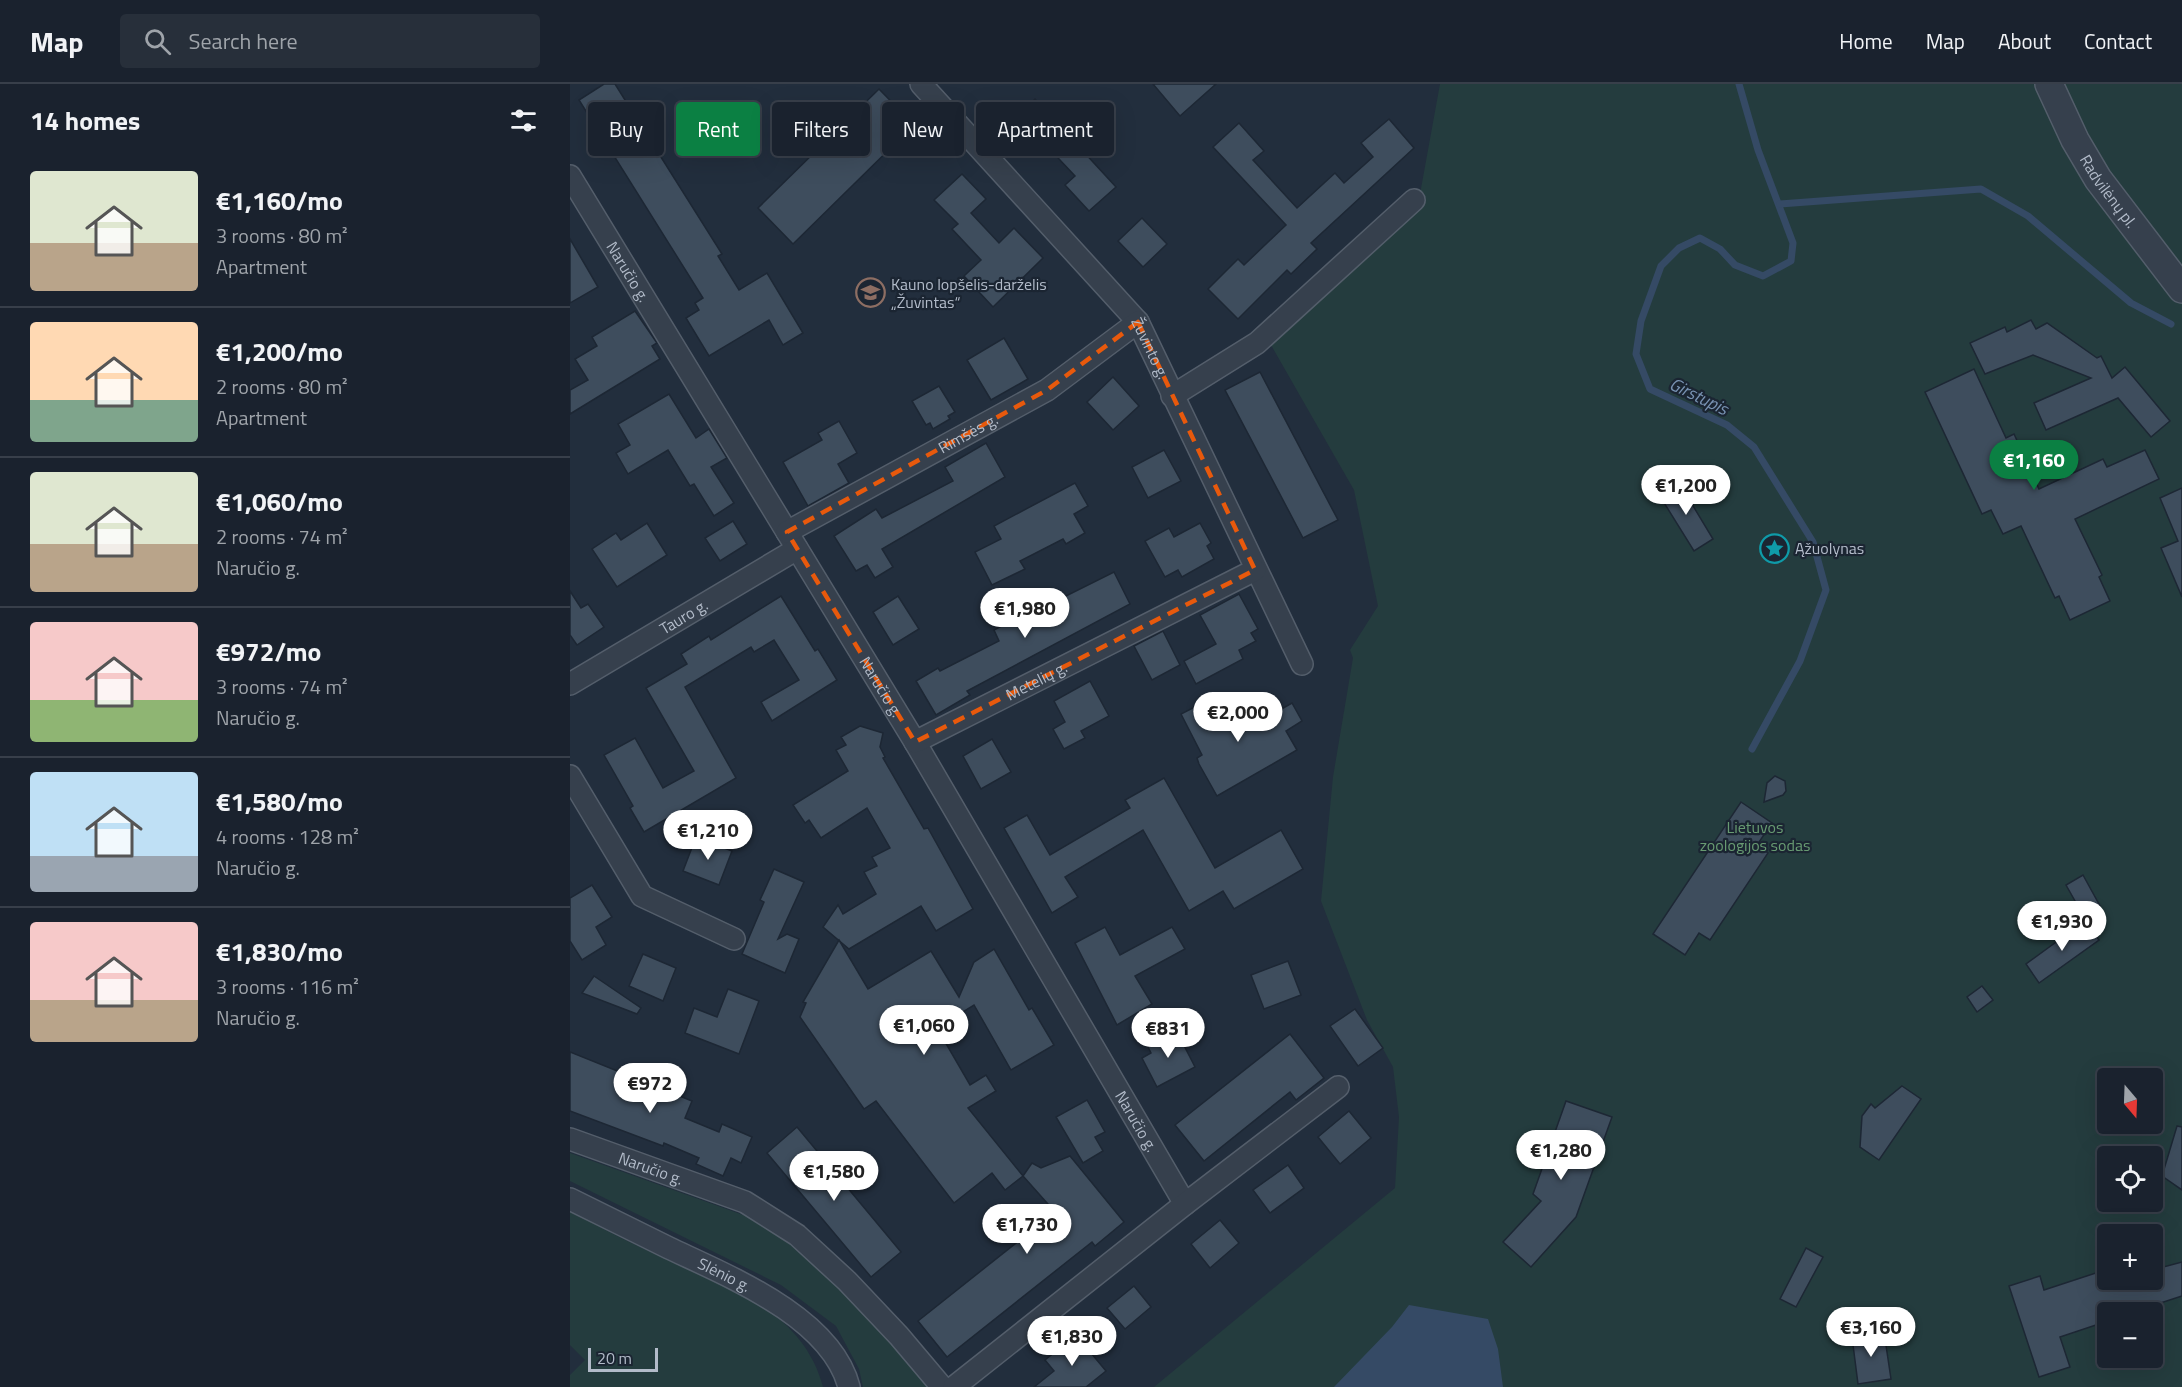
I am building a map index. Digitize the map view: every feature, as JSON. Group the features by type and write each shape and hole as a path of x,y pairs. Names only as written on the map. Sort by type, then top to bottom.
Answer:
{"street":[{"name":"Žuvinto g.","path":"921,84 1138,322 1302,664"},
{"name":"Radvilėnų pl.","path":"2049,84 2075,140 2098,179 2182,289"},
{"name":"Naručio g.","path":"570,176 915,742 1185,1204"},
{"path":"1172,396 1257,343 1414,200"},
{"name":"Rimšės g.","path":"792,541 1047,390 1138,322"},
{"name":"Tauro g.","path":"570,684 792,541"},
{"name":"Metelių g.","path":"915,742 1255,570"},
{"path":"570,776 642,896 734,939"},
{"path":"954,1387 1185,1204 1338,1087"},
{"name":"Naručio g.","path":"570,1139 745,1202 797,1235 847,1281 899,1336 942,1387"},
{"name":"Slėnio g.","path":"570,1199 775,1301 818,1336 830,1351 849,1387"}],"highlighted area":[{"path":"1138,322 1255,570 915,742 787,532 1047,390"}],"green space":[{"name":"Lietuvos zoologijos sodas","path":"1440,84 2182,84 2182,1387 1154,1387 1395,1188 1399,1117 1393,1067 1367,1020 1321,901 1333,777 1353,658 1350,650 1378,606 1354,490 1271,345 1418,205"},
{"path":"570,1153 746,1216 788,1243 855,1301 931,1387 863,1387 859,1369 836,1326 781,1285 570,1181"},
{"path":"570,1212 646,1250 733,1289 757,1303 779,1319 798,1338 813,1360 823,1387 570,1387 570,1375 585,1360 570,1345"}],"water":[{"path":"1409,1305 1488,1319 1498,1349 1503,1387 1334,1387 1392,1327"}],"building":[{"path":"604,84 615,84 626,102 588,102 588,114 579,100"},
{"path":"1153,84 1216,84 1180,116"},
{"path":"879,89 892,102 882,102 882,156 793,244 758,208 811,156 870,156 870,102 866,102"},
{"path":"1389,119 1414,148 1311,243 1317,249 1291,274 1287,270 1238,319 1208,289 1238,259 1244,265 1286,225 1213,147 1239,123 1264,151 1253,160 1297,208 1335,173 1344,183 1373,157 1361,143"},
{"path":"614,156 660,156 722,254 718,256 739,290 767,273 803,333 783,345 769,320 709,356 686,318 699,310 695,303 703,298"},
{"path":"1056,156 1087,156 1116,187 1089,211 1065,185 1075,176"},
{"path":"962,174 986,199 971,213 999,243 1014,228 1043,258 993,307 964,276 981,260 952,229 958,224 934,200"},
{"path":"1142,218 1167,244 1143,267 1118,241"},
{"path":"570,239 598,287 570,303"},
{"path":"635,311 657,343 652,346 660,359 570,414 570,390 588,380 575,359 597,346 592,337"},
{"path":"2031,320 2036,329 2047,323 2097,358 2101,356 2112,378 2125,367 2170,421 2151,437 2118,398 2046,430 2034,403 2091,378 2033,355 1985,374 1970,343 2005,327 2007,332"},
{"path":"1004,338 1028,379 991,400 967,360"},
{"path":"1974,369 2006,438 2014,434 2039,489 2103,459 2107,467 2145,450 2159,479 2075,519 2102,575 2099,577 2110,601 2070,620 2059,596 2055,598 2021,526 2003,534 1991,510 1982,514 1925,392"},
{"path":"1260,372 1338,520 1303,538 1225,390"},
{"path":"1113,377 1139,406 1113,430 1087,402"},
{"path":"939,386 955,412 948,416 950,419 933,429 930,423 926,425 912,401"},
{"path":"669,394 696,438 709,429 727,458 711,467 734,503 714,516 694,484 690,486 668,450 628,474 616,453 630,445 618,424"},
{"path":"839,421 857,453 838,464 849,483 808,506 783,462 822,440 818,433"},
{"path":"986,443 1005,477 882,549 893,567 875,578 867,565 856,571 834,536 876,509 882,518 953,481 945,467"},
{"path":"1164,450 1181,481 1148,498 1132,467"},
{"path":"1678,481 1713,539 1694,551 1658,493"},
{"path":"1075,483 1088,506 1074,514 1085,533 1066,544 1063,539 1020,561 1025,569 992,585 975,552 1001,539 994,526"},
{"path":"2182,488 2182,597 2161,548 2178,541 2160,498"},
{"path":"733,521 747,544 720,561 705,538"},
{"path":"647,523 667,555 617,587 592,549 616,533 621,540"},
{"path":"1200,523 1211,543 1207,546 1214,559 1182,577 1178,570 1165,577 1145,541 1169,528 1174,537"},
{"path":"1114,572 1130,604 967,691 970,695 936,715 916,681 938,668 940,671 999,641 994,630 1036,608 1031,598 1049,589 1056,601"},
{"path":"570,591 581,608 588,604 604,627 577,645 570,635"},
{"path":"1239,594 1258,629 1251,633 1256,641 1239,650 1243,659 1196,684 1184,661 1216,644 1200,615"},
{"path":"781,596 815,651 818,649 837,680 772,721 761,702 799,680 774,640 754,652 751,647 685,687 736,778 644,832 630,808 633,806 604,755 635,738 663,788 694,771 646,688 687,664 681,654 709,636 711,640"},
{"path":"898,596 919,629 893,645 873,612"},
{"path":"1163,631 1180,665 1152,680 1134,646"},
{"path":"1090,681 1109,716 1081,731 1085,738 1064,749 1053,729 1065,722 1054,701"},
{"path":"1220,694 1240,733 1292,703 1302,721 1286,731 1297,750 1217,796 1199,764 1197,758 1202,755 1181,714"},
{"path":"860,726 883,733 880,747 885,757 883,758 924,829 928,828 973,909 936,931 921,906 849,949 823,927 838,905 843,914 876,894 864,872 877,866 872,857 890,848 867,808 821,838 809,820 805,823 793,805 848,771 836,750 846,745 841,737"},
{"path":"992,739 1011,772 981,789 963,756"},
{"path":"1775,776 1785,781 1786,791 1783,795 1764,802 1767,783"},
{"path":"1164,778 1215,868 1281,830 1303,869 1234,909 1223,891 1189,911 1143,830 1065,877 1078,897 1052,913 1004,828 1027,815 1050,855 1130,808 1125,800"},
{"path":"1741,802 1772,823 1757,845 1768,853 1710,940 1699,933 1685,955 1653,934"},
{"path":"696,837 732,851 719,885 683,871"},
{"path":"774,869 804,882 778,939 787,934 799,939 785,973 742,954 764,902 760,900"},
{"path":"2083,875 2100,906 2083,915 2066,885"},
{"path":"592,885 612,917 596,927 606,945 582,960 570,941 570,898"},
{"path":"2085,921 2099,940 2039,983 2026,964"},
{"path":"1105,927 1120,955 1172,927 1185,949 1135,976 1152,1004 1117,1025 1075,943"},
{"path":"839,940 868,989 931,951 959,997 974,962 994,949 1029,1010 1032,1008 1054,1045 1011,1070 974,1005 937,1028 970,1085 986,1075 996,1091 968,1108 1023,1176 1005,1190 992,1173 954,1203 876,1101 864,1109 800,1017 806,1003 803,1002"},
{"path":"643,954 676,968 663,1001 629,986"},
{"path":"1288,961 1301,995 1264,1009 1251,975"},
{"path":"594,976 641,1008 637,1014 582,993"},
{"path":"1982,986 1993,1000 1977,1012 1967,997"},
{"path":"728,989 759,1001 739,1054 685,1033 694,1008 717,1017"},
{"path":"1355,1009 1383,1048 1358,1066 1330,1026"},
{"path":"1176,1030 1195,1067 1157,1087 1142,1058 1151,1053 1147,1045"},
{"path":"1290,1034 1324,1078 1296,1100 1290,1092 1204,1161 1175,1125"},
{"path":"570,1052 692,1101 685,1118 719,1132 722,1124 752,1137 741,1163 731,1158 723,1176 696,1164 699,1158 664,1143 663,1146 570,1111"},
{"path":"1902,1086 1921,1099 1879,1160 1860,1147 1862,1116 1871,1104 1875,1108"},
{"path":"1087,1100 1105,1132 1095,1137 1103,1151 1083,1163 1056,1117"},
{"path":"1566,1101 1612,1117 1576,1217 1531,1267 1503,1242 1541,1201 1533,1194"},
{"path":"1349,1111 1371,1138 1340,1164 1318,1137"},
{"path":"2177,1126 2182,1127 2182,1190 2163,1177"},
{"path":"797,1127 901,1252 871,1277 767,1153"},
{"path":"1070,1156 1124,1222 1095,1246 1092,1242 947,1357 918,1321 1055,1212 1023,1176 1032,1163 1041,1168"},
{"path":"1288,1165 1304,1188 1270,1213 1253,1190"},
{"path":"1220,1220 1239,1243 1210,1268 1191,1244"},
{"path":"1806,1248 1823,1257 1796,1307 1780,1299"},
{"path":"2182,1262 2182,1296 2163,1302 2097,1302 2097,1325 2060,1337 2070,1367 2039,1377 2009,1286 2040,1276 2044,1290 2097,1273 2097,1290 2163,1290 2163,1267"},
{"path":"1134,1286 1151,1307 1125,1329 1107,1308"},
{"path":"1884,1332 1891,1379 1858,1384 1852,1337"},
{"path":"1076,1335 1106,1371 1086,1387 1034,1387 1054,1371 1045,1360"}],"waterway":[{"name":"Girstupis","path":"1739,84 1758,150 1793,243 1791,261 1763,276 1735,265 1720,249 1700,238 1679,248 1661,266 1641,321 1636,354 1650,389 1727,425 1754,447 1813,542 1826,590 1800,661 1752,749"},
{"path":"1780,204 1981,189 2028,216 2131,303 2171,324"}],"place":[{"name":"Kauno lopšelis-darželis „Žuvintas“","path":"870,293"},
{"name":"Ąžuolynas","path":"1774,548"}]}
